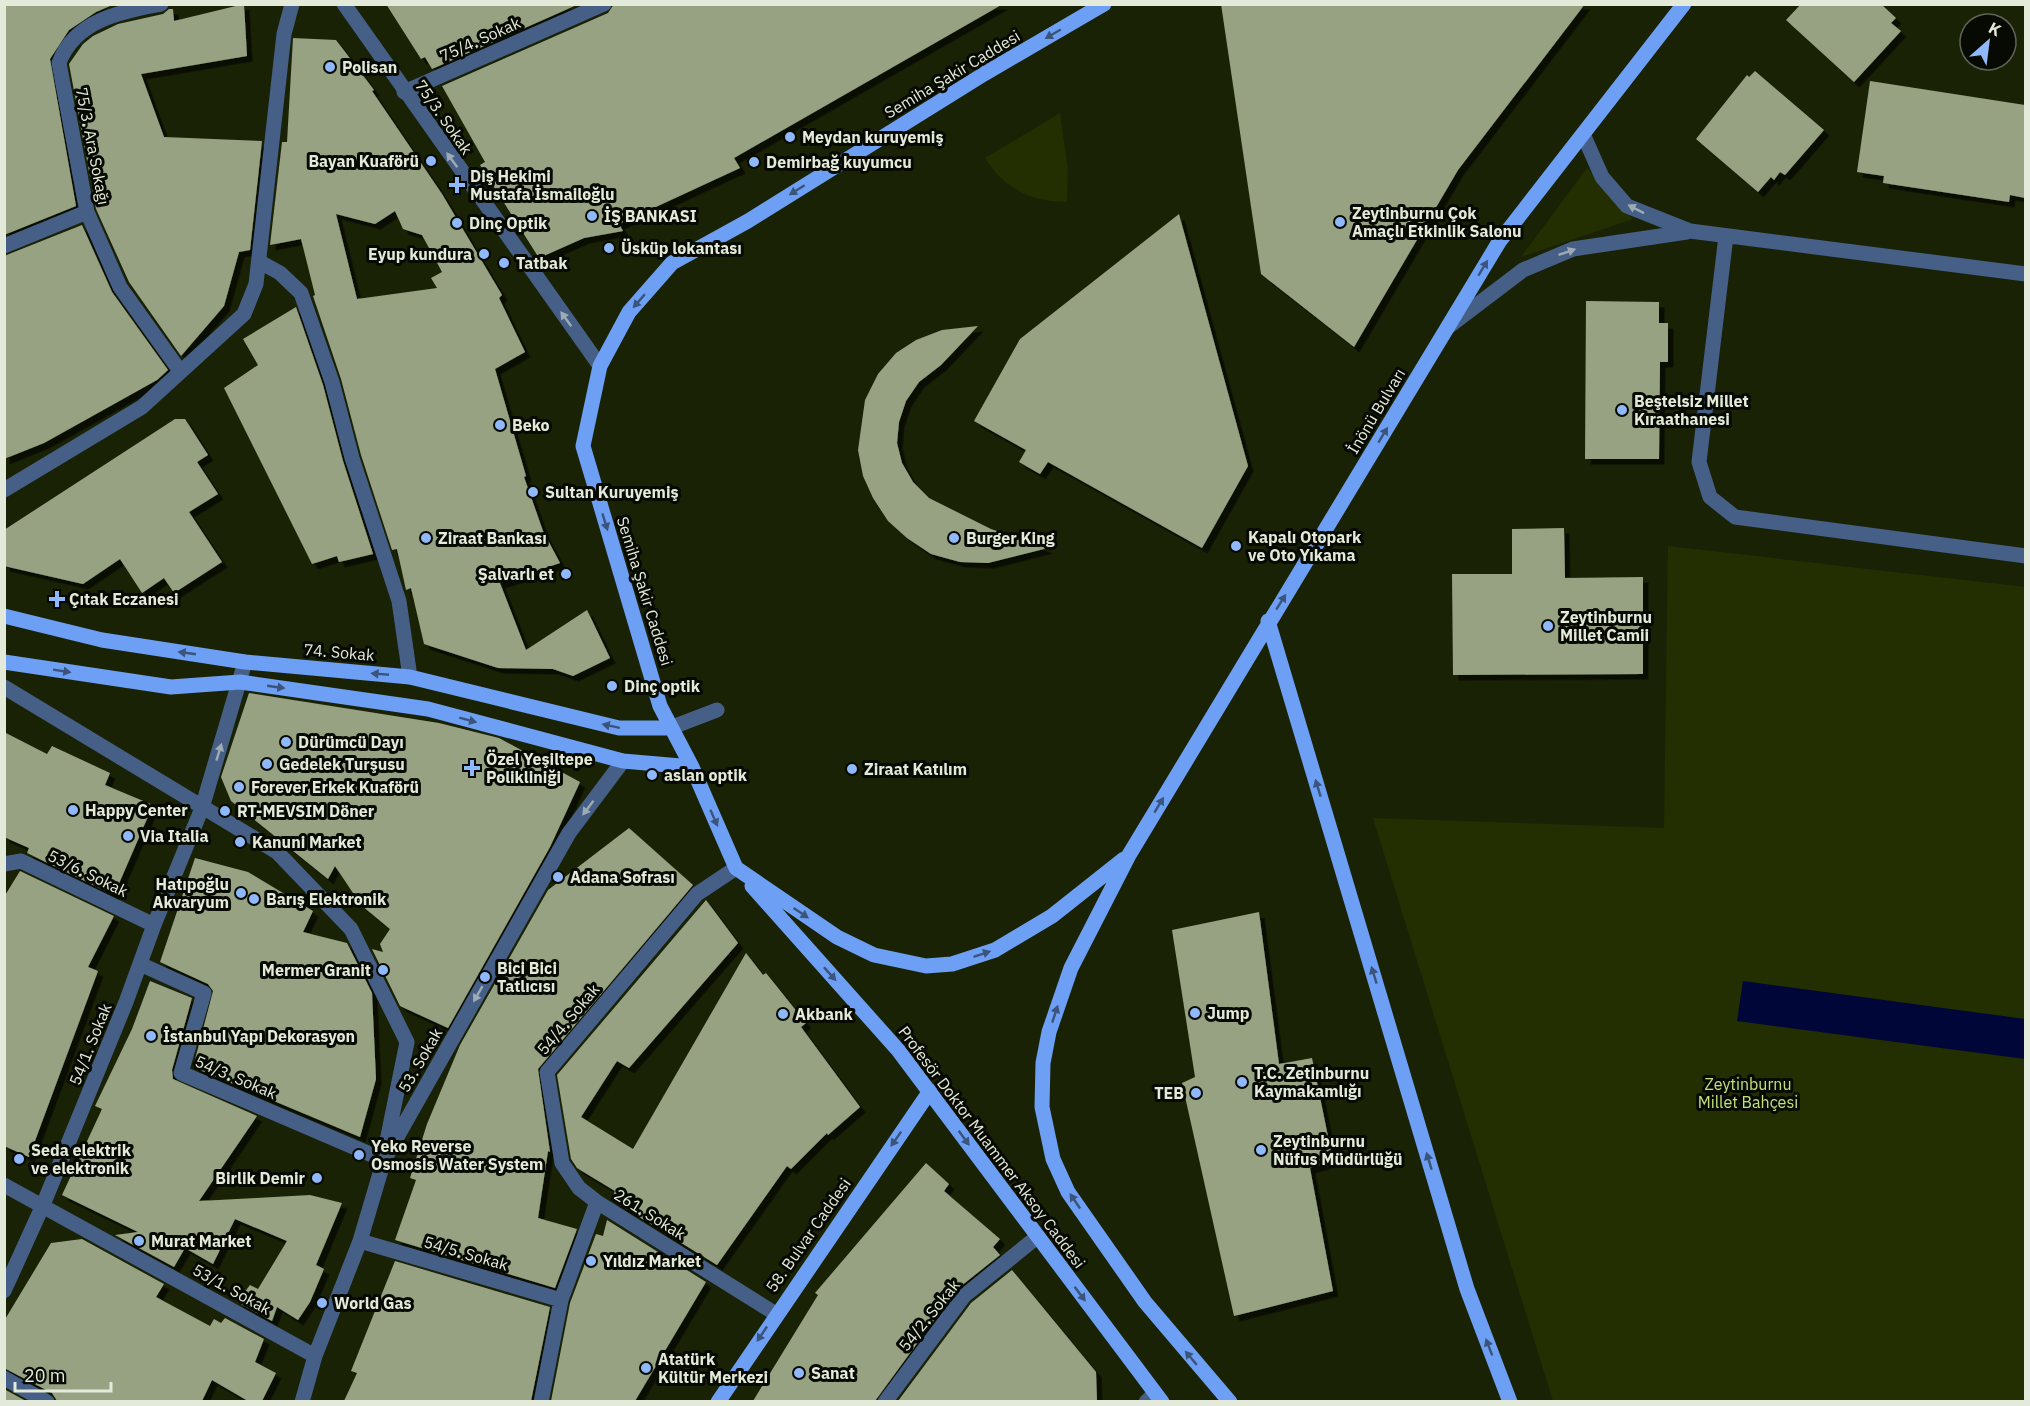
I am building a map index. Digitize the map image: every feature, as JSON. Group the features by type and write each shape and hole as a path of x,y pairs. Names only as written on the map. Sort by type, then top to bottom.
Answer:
{"main road":[{"name":"Semiha Şakir Caddesi","path":"736,868 692,767 660,706 583,446 600,366 629,312 672,263 748,221 984,74 1104,4"},
{"name":"İnönü Bulvarı","path":"1129,855 1268,621 1499,242 1684,4"},
{"name":"74. Sokak","path":"4,616 102,640 245,662 410,677 619,728 670,728"},
{"path":"1268,621 1467,1289 1510,1401"},
{"path":"4,662 171,687 240,682 428,709 623,761 692,767"},
{"path":"736,868 837,937 874,955 926,966 952,964 995,950 1052,916 1129,855"},
{"name":"Profesör Doktor Muammer Aksoy Caddesi","path":"1129,855 1071,968 1049,1032 1043,1063 1042,1107 1053,1159 1068,1192 1145,1302 1230,1401"},
{"name":"Profesör Doktor Muammer Aksoy Caddesi","path":"736,868 898,1050 930,1090 1154,1399"},
{"name":"58. Bulvar Caddesi","path":"717,1401 930,1090"}],"street":[{"name":"75/3. Ara Sokağı","path":"161,4 91,23 63,51 59,63 87,212 120,287 180,371"},
{"path":"4,490 142,407 244,314 256,284 260,262 284,34 292,4"},
{"name":"75/3. Sokak","path":"344,4 404,92 600,366"},
{"name":"75/4. Sokak","path":"404,92 604,4"},
{"path":"1583,134 1602,177 1627,206 1690,231 2025,274"},
{"path":"4,246 87,212"},
{"path":"1448,327 1523,270 1573,249 1690,231"},
{"path":"1726,236 1699,462 1710,497 1735,517 2025,556"},
{"path":"260,262 280,273 301,293 332,382 352,458 399,601 410,677"},
{"name":"54/1. Sokak","path":"4,1291 43,1205 202,808 245,662"},
{"path":"4,687 277,852 351,929 407,1042 384,1160"},
{"path":"670,728 717,710"},
{"name":"53. Sokak","path":"302,1401 315,1356 360,1241 384,1160 569,833 623,761"},
{"name":"53/6. Sokak","path":"4,864 21,861 154,925"},
{"name":"54/4. Sokak","path":"597,1202 579,1188 562,1163 547,1072 697,894 736,868"},
{"name":"54/3. Sokak","path":"141,964 204,993 181,1073 384,1160"},
{"name":"53/1. Sokak","path":"4,1185 315,1356"},
{"path":"541,1401 561,1300 597,1202"},
{"name":"261. Sokak","path":"597,1202 776,1314"},
{"name":"54/2. Sokak","path":"885,1401 964,1296 1037,1237"},
{"name":"54/5. Sokak","path":"360,1241 561,1300"},
{"path":"4,1378 47,1401"}],"green space":[{"path":"1060,113 1068,171 1067,202 1042,199 1020,191 1001,178 985,158"},
{"path":"1587,168 1633,219 1521,257"},
{"name":"Zeytinburnu Millet Bahçesi","path":"1668,546 2025,587 2025,1401 1553,1401 1373,818 1664,828"}],"shaded area":[{"path":"1743,981 2025,1019 2025,1059 1737,1021"}],"building":[{"path":"4,4 115,4 96,12 69,30 50,59 76,206 4,235"},
{"path":"244,4 247,56 141,74 164,137 262,141 250,250 239,252 224,306 181,356 129,282 96,209 69,64 83,44 93,36 118,24 163,14 169,9 173,9 174,21"},
{"path":"386,4 579,4 432,69 425,57 421,59"},
{"path":"614,4 1003,4 734,158 740,168 619,224 623,231 584,238 539,258 480,165 485,162 442,86 608,13"},
{"name":"Zeytinburnu Çok Amaçlı Etkinlik Salonu","path":"1221,4 1585,4 1458,170 1354,347 1261,274"},
{"path":"1801,4 1881,4 1896,18 1891,23 1901,31 1854,82 1786,20"},
{"path":"293,38 336,40 374,90 372,91 442,194 502,295 499,298 525,352 495,369 526,476 524,477 543,531 560,563 500,583 526,650 587,610 610,658 573,676 553,669 498,668 424,644 411,588 406,590 397,549 392,550 361,455 341,379 313,296 315,295 301,239 270,245 282,142 287,142","holes":["395,211 403,229 422,235 442,272 431,278 437,288 357,299 336,214 375,224"]},
{"path":"1755,71 1824,130 1785,175 1780,172 1774,180 1771,177 1758,192 1696,139 1747,75 1749,77"},
{"path":"1870,81 2025,105 2025,198 2010,195 2009,202 1883,183 1884,176 1857,172"},
{"path":"1179,214 1248,466 1202,548 1048,462 1040,474 1019,462 1026,450 974,421 1020,339"},
{"path":"82,225 112,292 168,370 157,380 44,443 4,459 4,256"},
{"name":"Beştelsiz Millet Kıraathanesi","path":"1586,301 1659,302 1659,323 1668,323 1668,362 1660,362 1659,459 1585,459"},
{"path":"296,307 323,385 343,461 373,554 339,562 337,556 312,564 224,388 258,365 243,339"},
{"path":"978,326 941,365 919,382 906,401 899,422 897,443 902,463 913,482 929,498 991,529 1048,548 988,563 960,562 931,554 907,538 888,521 873,498 863,476 858,450 865,400 878,374 896,353 916,340 942,330"},
{"path":"175,419 185,419 208,455 197,462 218,494 189,512 222,562 174,593 164,578 142,593 120,559 83,584 4,566 4,530"},
{"name":"Zeytinburnu Millet Camii","path":"1564,528 1565,578 1643,577 1643,674 1453,675 1452,574 1512,574 1512,529"},
{"path":"249,693 439,723 499,738 580,782 550,847 448,1028 400,1006 372,949 383,952 380,944 390,929 361,905 335,866 328,879 231,801 221,777"},
{"path":"4,732 47,754 52,746 110,773 105,785 153,805 114,895 27,853 29,848 4,837"},
{"path":"629,828 693,885 538,1069 550,1152 548,1151 538,1218 577,1229 555,1288 395,1240 416,1180 410,1178 427,1124 460,1045 548,890"},
{"path":"195,858 248,872 313,911 303,932 347,943 372,993 376,1079 360,1137 193,1067 213,991 208,984 160,962"},
{"path":"20,871 114,916 88,967 98,971 29,1157 4,1146 4,897"},
{"path":"706,900 738,943 629,1068 617,1061 581,1117 633,1149 746,953 763,975 766,973 806,1023 801,1027 860,1107 828,1135 827,1133 791,1169 787,1166 717,1265 612,1200 615,1191 577,1168 571,1159 557,1075"},
{"path":"1259,912 1279,1064 1312,1058 1333,1161 1310,1168 1333,1291 1234,1316 1182,1083 1195,1077 1172,930"},
{"path":"150,981 192,998 172,1070 173,1079 257,1116 199,1201 310,1195 342,1203 316,1265 324,1269 310,1302 298,1320 277,1307 272,1321 237,1302 250,1285 258,1289 287,1241 235,1219 213,1264 185,1248 174,1267 115,1235 138,1232 62,1195 102,1109 95,1106 132,1029"},
{"path":"926,1163 949,1184 944,1191 1000,1239 993,1247 1000,1255 956,1290 875,1401 753,1401 818,1295 815,1293"},
{"path":"607,1220 706,1282 635,1401 551,1401 570,1303 596,1234 603,1236"},
{"path":"82,1239 164,1284 156,1297 210,1326 214,1319 221,1323 225,1318 264,1339 255,1362 276,1373 262,1401 248,1401 212,1380 202,1401 57,1401 52,1393 4,1368 4,1321 51,1243"},
{"path":"395,1261 550,1307 531,1401 344,1401 357,1373 351,1371"},
{"path":"1012,1270 1096,1372 1097,1401 898,1401 971,1303"},
{"path":"4,1389 26,1401 4,1401"}],"place":[{"name":"Polisan","path":"330,67"},
{"name":"Meydan kuruyemiş","path":"790,137"},
{"name":"Bayan Kuaförü","path":"431,161"},
{"name":"Demirbağ kuyumcu","path":"754,162"},
{"name":"Diş Hekimi Mustafa İsmailoğlu","path":"457,185"},
{"name":"İŞ BANKASI","path":"592,216"},
{"name":"Zeytinburnu Çok Amaçlı Etkinlik Salonu","path":"1340,222"},
{"name":"Dinç Optik","path":"457,223"},
{"name":"Üsküp lokantası","path":"609,248"},
{"name":"Eyup kundura","path":"484,254"},
{"name":"Tatbak","path":"504,263"},
{"name":"Beştelsiz Millet Kıraathanesi","path":"1622,410"},
{"name":"Beko","path":"500,425"},
{"name":"Sultan Kuruyemiş","path":"533,492"},
{"name":"Ziraat Bankası","path":"426,538"},
{"name":"Burger King","path":"954,538"},
{"name":"Kapalı Otopark ve Oto Yıkama","path":"1236,546"},
{"name":"Şalvarlı et","path":"566,574"},
{"name":"Çıtak Eczanesi","path":"57,599"},
{"name":"Zeytinburnu Millet Camii","path":"1548,626"},
{"name":"Dinç optik","path":"612,686"},
{"name":"Dürümcü Dayı","path":"286,742"},
{"name":"Gedelek Turşusu","path":"267,764"},
{"name":"Özel Yeşiltepe Polikliniği","path":"472,768"},
{"name":"Ziraat Katılım","path":"852,769"},
{"name":"aslan optik","path":"652,775"},
{"name":"Forever Erkek Kuaförü","path":"239,787"},
{"name":"Happy Center","path":"73,810"},
{"name":"RT-MEVSIM Döner","path":"225,811"},
{"name":"Via Italia","path":"128,836"},
{"name":"Kanuni Market","path":"240,842"},
{"name":"Adana Sofrası","path":"558,877"},
{"name":"Hatıpoğlu Akvaryum","path":"241,893"},
{"name":"Barış Elektronik","path":"254,899"},
{"name":"Mermer Granit","path":"383,970"},
{"name":"Bici Bici Tatlıcısı","path":"485,977"},
{"name":"Jump","path":"1195,1013"},
{"name":"Akbank","path":"783,1014"},
{"name":"İstanbul Yapı Dekorasyon","path":"151,1036"},
{"name":"T.C. Zetinburnu Kaymakamlığı","path":"1242,1082"},
{"name":"TEB","path":"1196,1093"},
{"name":"Zeytinburnu Nüfus Müdürlüğü","path":"1261,1150"},
{"name":"Yeko Reverse Osmosis Water System","path":"359,1155"},
{"name":"Seda elektrik ve elektronik","path":"19,1159"},
{"name":"Birlik Demir","path":"317,1178"},
{"name":"Murat Market","path":"139,1241"},
{"name":"Yıldız Market","path":"591,1261"},
{"name":"World Gas","path":"322,1303"},
{"name":"Atatürk Kültür Merkezi","path":"646,1368"},
{"name":"Sanat","path":"799,1373"}]}
